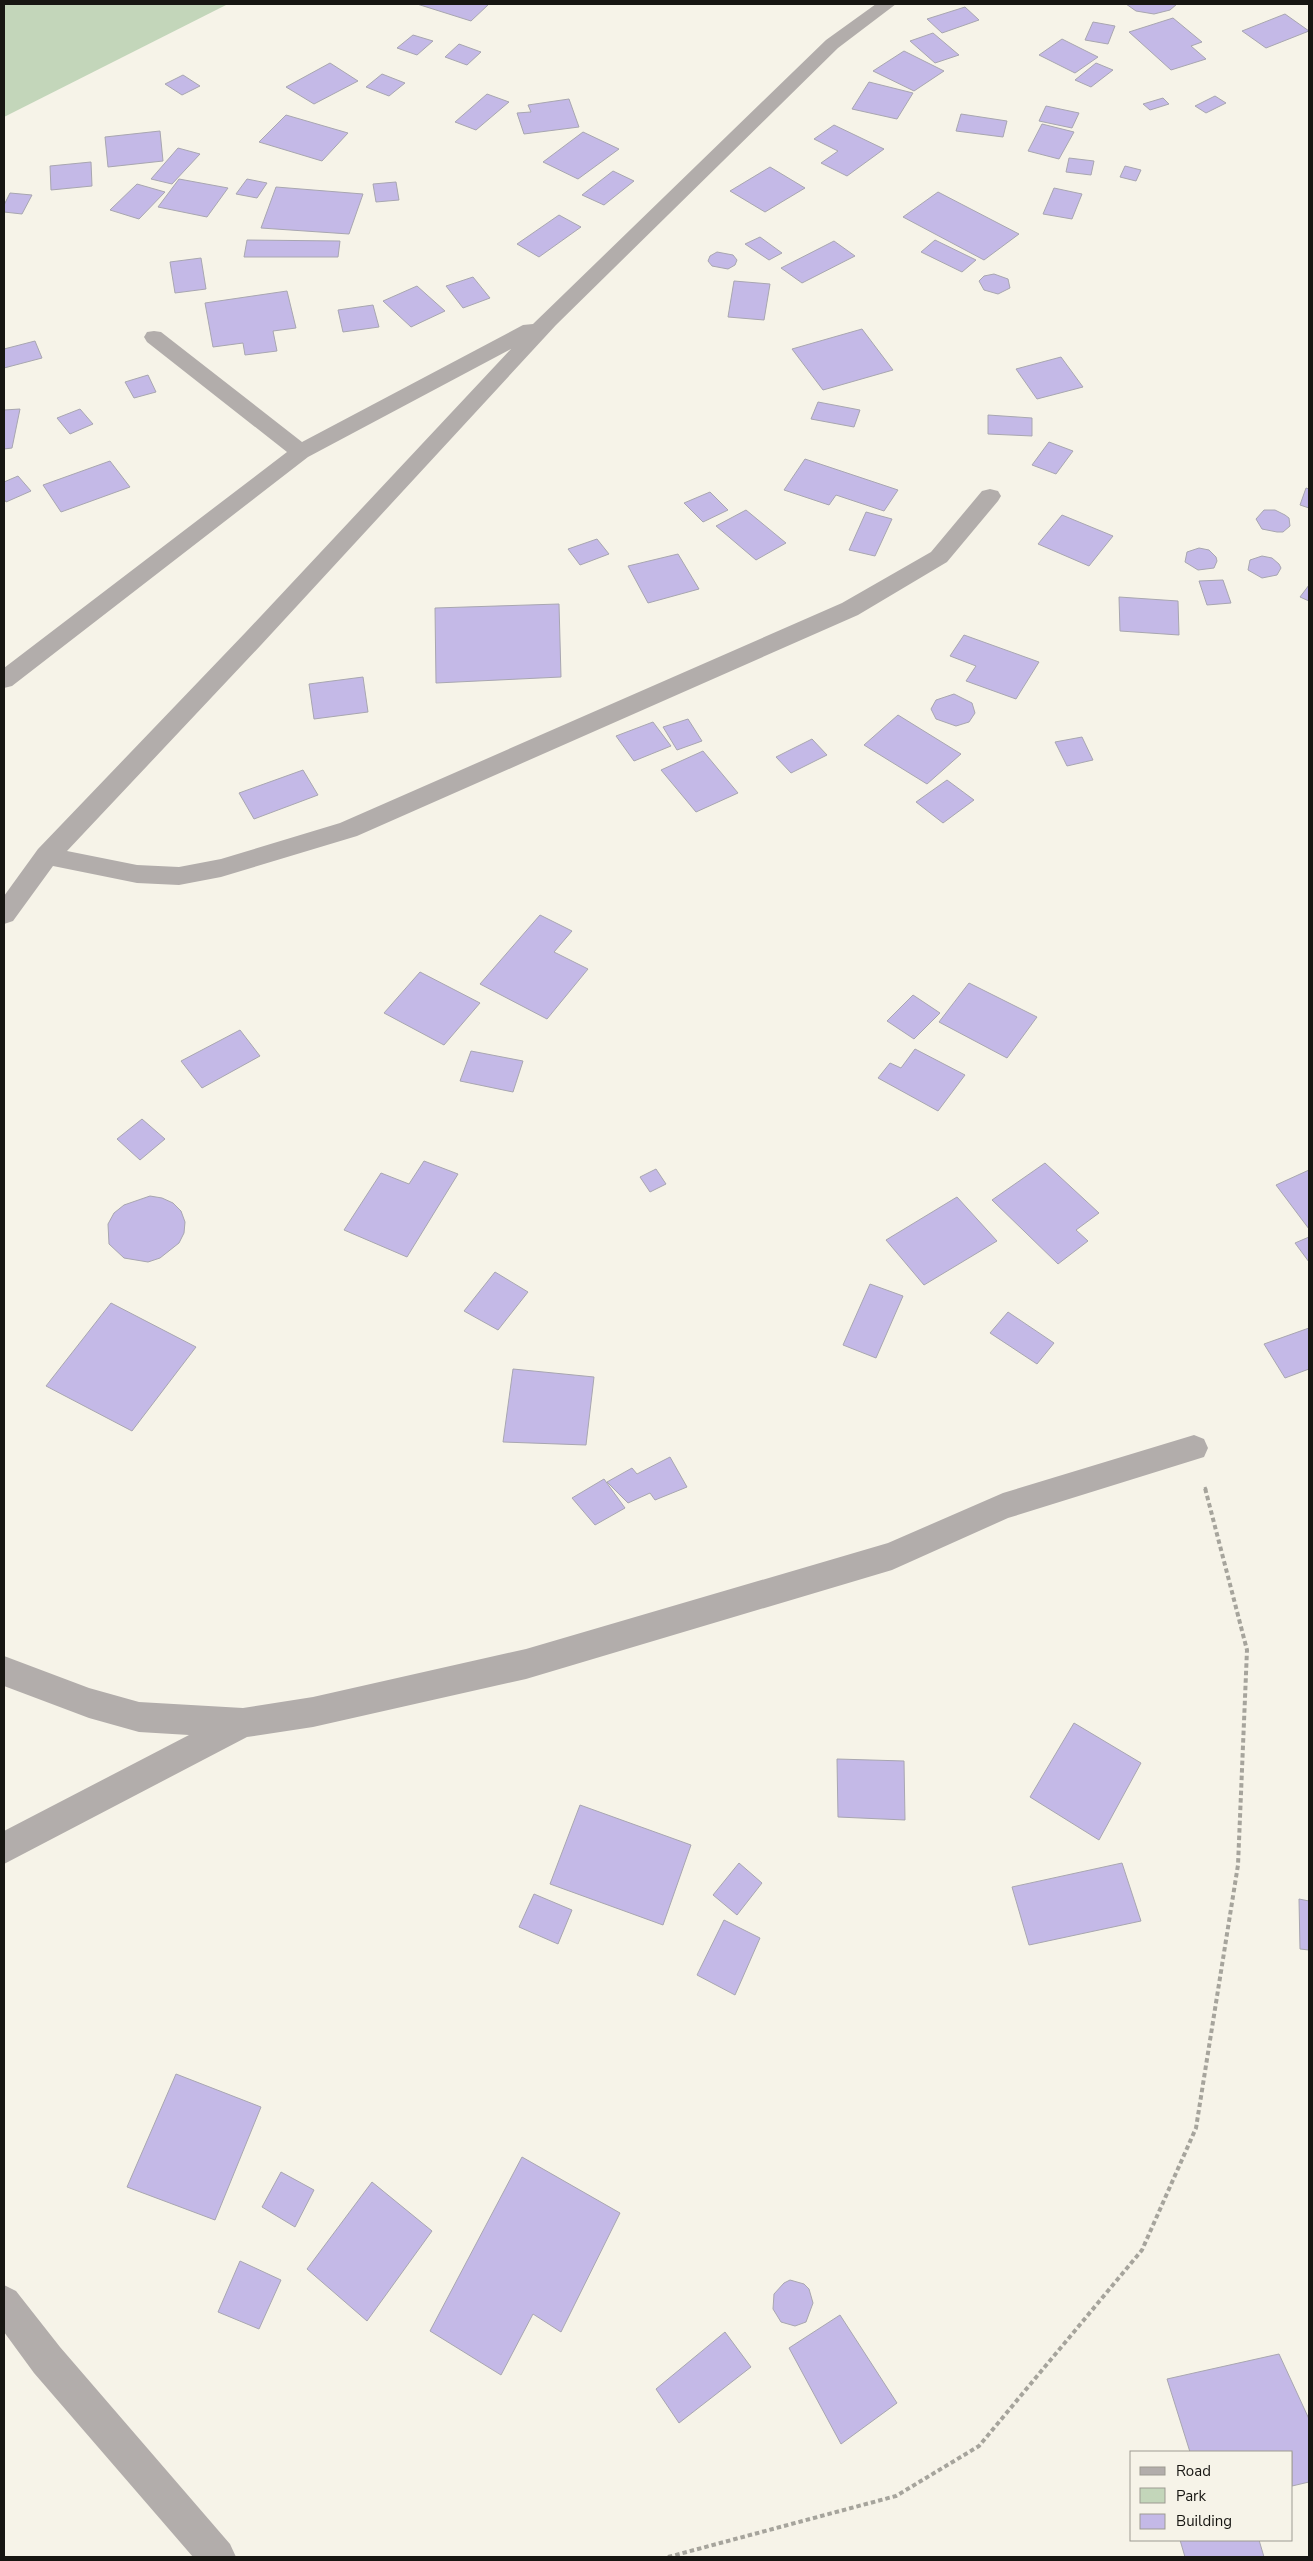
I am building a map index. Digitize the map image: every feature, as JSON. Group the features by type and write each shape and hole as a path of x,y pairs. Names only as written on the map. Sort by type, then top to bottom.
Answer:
{"street":[{"path":"4,914 47,856 253,639 549,320 832,44 887,4"},
{"path":"4,680 301,452 549,320"},
{"path":"154,338 301,452"},
{"path":"47,856 137,874 179,876 221,868 348,830 850,609 939,557 990,496"},
{"path":"4,1671 89,1703 138,1717 243,1724 312,1712 526,1664 892,1556 1003,1506 1194,1448"},
{"path":"4,1848 243,1724"},
{"path":"4,2303 47,2360 217,2557"}],"path":[{"path":"668,2557 896,2496 979,2446 1142,2250 1196,2128 1238,1865 1248,1650 1194,1448"}],"green space":[{"path":"4,4 228,4 4,117"}],"building":[{"path":"417,4 489,4 471,21"},
{"path":"1126,4 1177,4 1170,10 1154,14 1136,11"},
{"path":"965,7 979,20 942,33 927,19"},
{"path":"1285,14 1309,31 1266,48 1242,31"},
{"path":"1173,18 1202,42 1191,46 1206,59 1171,70 1129,32"},
{"path":"1093,22 1115,26 1108,44 1085,40"},
{"path":"933,33 959,55 935,63 910,41"},
{"path":"413,35 433,41 417,55 397,48"},
{"path":"1062,39 1098,57 1075,73 1039,55"},
{"path":"459,44 481,52 467,65 445,57"},
{"path":"904,51 944,71 914,91 873,71"},
{"path":"330,63 358,81 314,104 286,87"},
{"path":"1096,63 1113,70 1091,87 1075,80"},
{"path":"382,74 405,83 389,96 366,87"},
{"path":"183,75 200,86 182,95 165,84"},
{"path":"869,82 913,93 897,119 852,109"},
{"path":"487,94 509,102 476,130 455,122"},
{"path":"1215,96 1226,103 1206,113 1195,106"},
{"path":"1163,98 1169,104 1150,110 1143,104"},
{"path":"569,99 579,127 524,134 517,113 531,112 528,105"},
{"path":"1046,106 1079,113 1072,128 1039,121"},
{"path":"961,114 1007,121 1003,137 956,131"},
{"path":"286,115 348,133 322,161 259,142"},
{"path":"1042,124 1074,132 1059,159 1028,151"},
{"path":"834,125 884,149 847,176 821,163 838,151 814,139"},
{"path":"160,131 163,161 108,167 105,137"},
{"path":"583,132 619,149 578,179 543,162"},
{"path":"178,148 200,154 172,184 151,179"},
{"path":"1069,158 1094,161 1091,175 1066,172"},
{"path":"91,162 92,186 51,190 50,166"},
{"path":"1125,166 1141,170 1136,181 1120,177"},
{"path":"770,167 805,188 765,212 730,191"},
{"path":"613,171 634,181 604,205 582,195"},
{"path":"179,179 228,188 207,217 158,207"},
{"path":"247,179 267,183 257,198 236,194"},
{"path":"396,182 399,200 376,202 373,184"},
{"path":"137,184 165,192 139,219 110,210"},
{"path":"276,187 363,194 349,234 261,228"},
{"path":"1054,188 1082,194 1072,219 1043,214"},
{"path":"938,192 1019,234 984,260 903,217"},
{"path":"10,193 32,195 22,214 4,212 4,205"},
{"path":"559,215 581,227 539,257 517,244"},
{"path":"760,237 782,253 769,260 745,244"},
{"path":"247,240 340,241 338,257 244,257"},
{"path":"935,240 976,260 962,272 921,252"},
{"path":"834,241 855,256 802,283 781,268"},
{"path":"717,252 733,255 737,260 735,265 728,269 712,266 708,261 710,256"},
{"path":"201,258 206,289 175,293 170,262"},
{"path":"994,274 1008,279 1010,288 998,294 984,290 979,281 984,276"},
{"path":"473,277 490,298 463,308 446,286"},
{"path":"734,281 770,284 764,320 728,317"},
{"path":"417,286 445,311 411,327 383,301"},
{"path":"287,291 296,328 273,331 277,351 245,355 243,343 213,347 205,303"},
{"path":"373,305 379,327 343,332 338,310"},
{"path":"862,329 893,370 823,390 792,349"},
{"path":"35,341 42,358 4,368 4,349"},
{"path":"1061,357 1083,387 1037,399 1016,369"},
{"path":"148,375 156,392 134,398 125,382"},
{"path":"818,402 860,410 854,427 811,419"},
{"path":"20,409 12,448 4,449 4,410"},
{"path":"80,409 93,424 70,434 57,418"},
{"path":"988,415 1032,418 1032,436 988,434"},
{"path":"1049,442 1073,451 1056,474 1032,465"},
{"path":"805,459 898,490 884,511 836,495 829,505 784,490"},
{"path":"110,461 130,487 61,512 43,485"},
{"path":"18,476 31,491 6,502 4,499 4,482"},
{"path":"1306,488 1309,489 1309,508 1300,505"},
{"path":"710,492 728,510 703,522 684,503"},
{"path":"746,510 786,543 756,560 716,526"},
{"path":"1264,510 1275,510 1285,515 1289,518 1290,526 1283,532 1262,529 1256,519"},
{"path":"866,512 892,519 875,556 849,550"},
{"path":"1062,515 1113,536 1089,566 1038,544"},
{"path":"597,539 609,554 580,565 568,549"},
{"path":"1199,548 1209,550 1216,557 1217,561 1214,568 1198,570 1185,562 1187,552"},
{"path":"678,554 699,589 648,603 628,566"},
{"path":"1262,556 1272,558 1279,564 1281,568 1277,575 1262,578 1248,570 1250,560"},
{"path":"1223,580 1231,603 1207,605 1199,581"},
{"path":"1309,585 1309,601 1300,597"},
{"path":"1119,597 1178,601 1179,635 1120,631"},
{"path":"559,604 561,677 436,683 435,608"},
{"path":"964,635 1039,662 1016,699 966,681 976,666 950,656"},
{"path":"363,677 368,712 314,719 309,684"},
{"path":"954,694 972,703 975,713 969,722 956,726 936,719 931,709 936,700"},
{"path":"898,715 961,754 927,784 864,745"},
{"path":"688,719 702,741 677,750 663,727"},
{"path":"653,722 671,746 634,761 616,736"},
{"path":"1082,737 1093,760 1067,766 1055,742"},
{"path":"812,739 827,755 791,773 776,757"},
{"path":"703,751 738,793 696,812 661,770"},
{"path":"303,770 318,795 254,819 239,793"},
{"path":"947,780 974,800 943,823 916,802"},
{"path":"540,915 572,931 554,952 588,969 547,1019 480,984"},
{"path":"420,972 480,1003 444,1045 384,1013"},
{"path":"969,983 1037,1017 1007,1058 939,1022"},
{"path":"913,995 940,1013 914,1039 887,1021"},
{"path":"240,1030 260,1056 202,1088 181,1061"},
{"path":"915,1049 965,1075 938,1111 878,1078 890,1063 901,1068"},
{"path":"471,1051 523,1061 513,1092 460,1081"},
{"path":"142,1119 165,1139 140,1160 117,1139"},
{"path":"424,1161 458,1174 407,1257 344,1230 381,1173 409,1184"},
{"path":"1045,1163 1099,1213 1076,1230 1088,1241 1058,1264 992,1200"},
{"path":"656,1169 666,1184 650,1192 640,1177"},
{"path":"1309,1170 1309,1229 1276,1185"},
{"path":"150,1196 162,1198 173,1203 181,1211 185,1222 184,1233 179,1243 160,1258 148,1262 124,1258 109,1244 108,1224 114,1213 124,1205"},
{"path":"957,1197 997,1241 924,1285 886,1240"},
{"path":"1309,1237 1309,1262 1295,1243"},
{"path":"495,1272 528,1292 498,1330 464,1311"},
{"path":"870,1284 903,1296 876,1358 843,1345"},
{"path":"111,1303 196,1347 132,1431 46,1386"},
{"path":"1008,1312 1054,1343 1037,1364 990,1333"},
{"path":"1309,1328 1309,1369 1285,1378 1264,1344"},
{"path":"513,1369 594,1377 586,1445 503,1442"},
{"path":"670,1457 687,1487 655,1500 650,1493 628,1503 607,1482 632,1468 637,1474"},
{"path":"604,1479 625,1508 595,1525 572,1498"},
{"path":"1074,1723 1141,1763 1099,1840 1030,1797"},
{"path":"837,1759 904,1761 905,1820 838,1817"},
{"path":"580,1805 691,1845 663,1925 550,1884"},
{"path":"739,1863 762,1883 737,1915 713,1895"},
{"path":"1122,1863 1141,1921 1029,1945 1012,1887"},
{"path":"534,1894 572,1910 558,1944 519,1927"},
{"path":"1299,1899 1309,1901 1309,1950 1300,1949"},
{"path":"724,1920 760,1938 735,1995 697,1975"},
{"path":"176,2074 261,2107 215,2220 127,2187"},
{"path":"522,2157 620,2213 561,2332 533,2314 501,2375 430,2331"},
{"path":"281,2172 314,2190 295,2227 262,2207"},
{"path":"372,2182 432,2231 367,2321 307,2269"},
{"path":"240,2261 281,2280 259,2329 218,2312"},
{"path":"790,2280 804,2284 809,2289 813,2303 806,2322 795,2326 781,2322 773,2309 774,2294 784,2283"},
{"path":"840,2315 897,2403 841,2444 789,2348"},
{"path":"725,2332 751,2367 679,2423 656,2389"},
{"path":"1279,2354 1309,2419 1309,2482 1293,2486 1293,2451 1190,2451 1167,2379"},
{"path":"1180,2541 1259,2541 1264,2557 1185,2557"}]}
